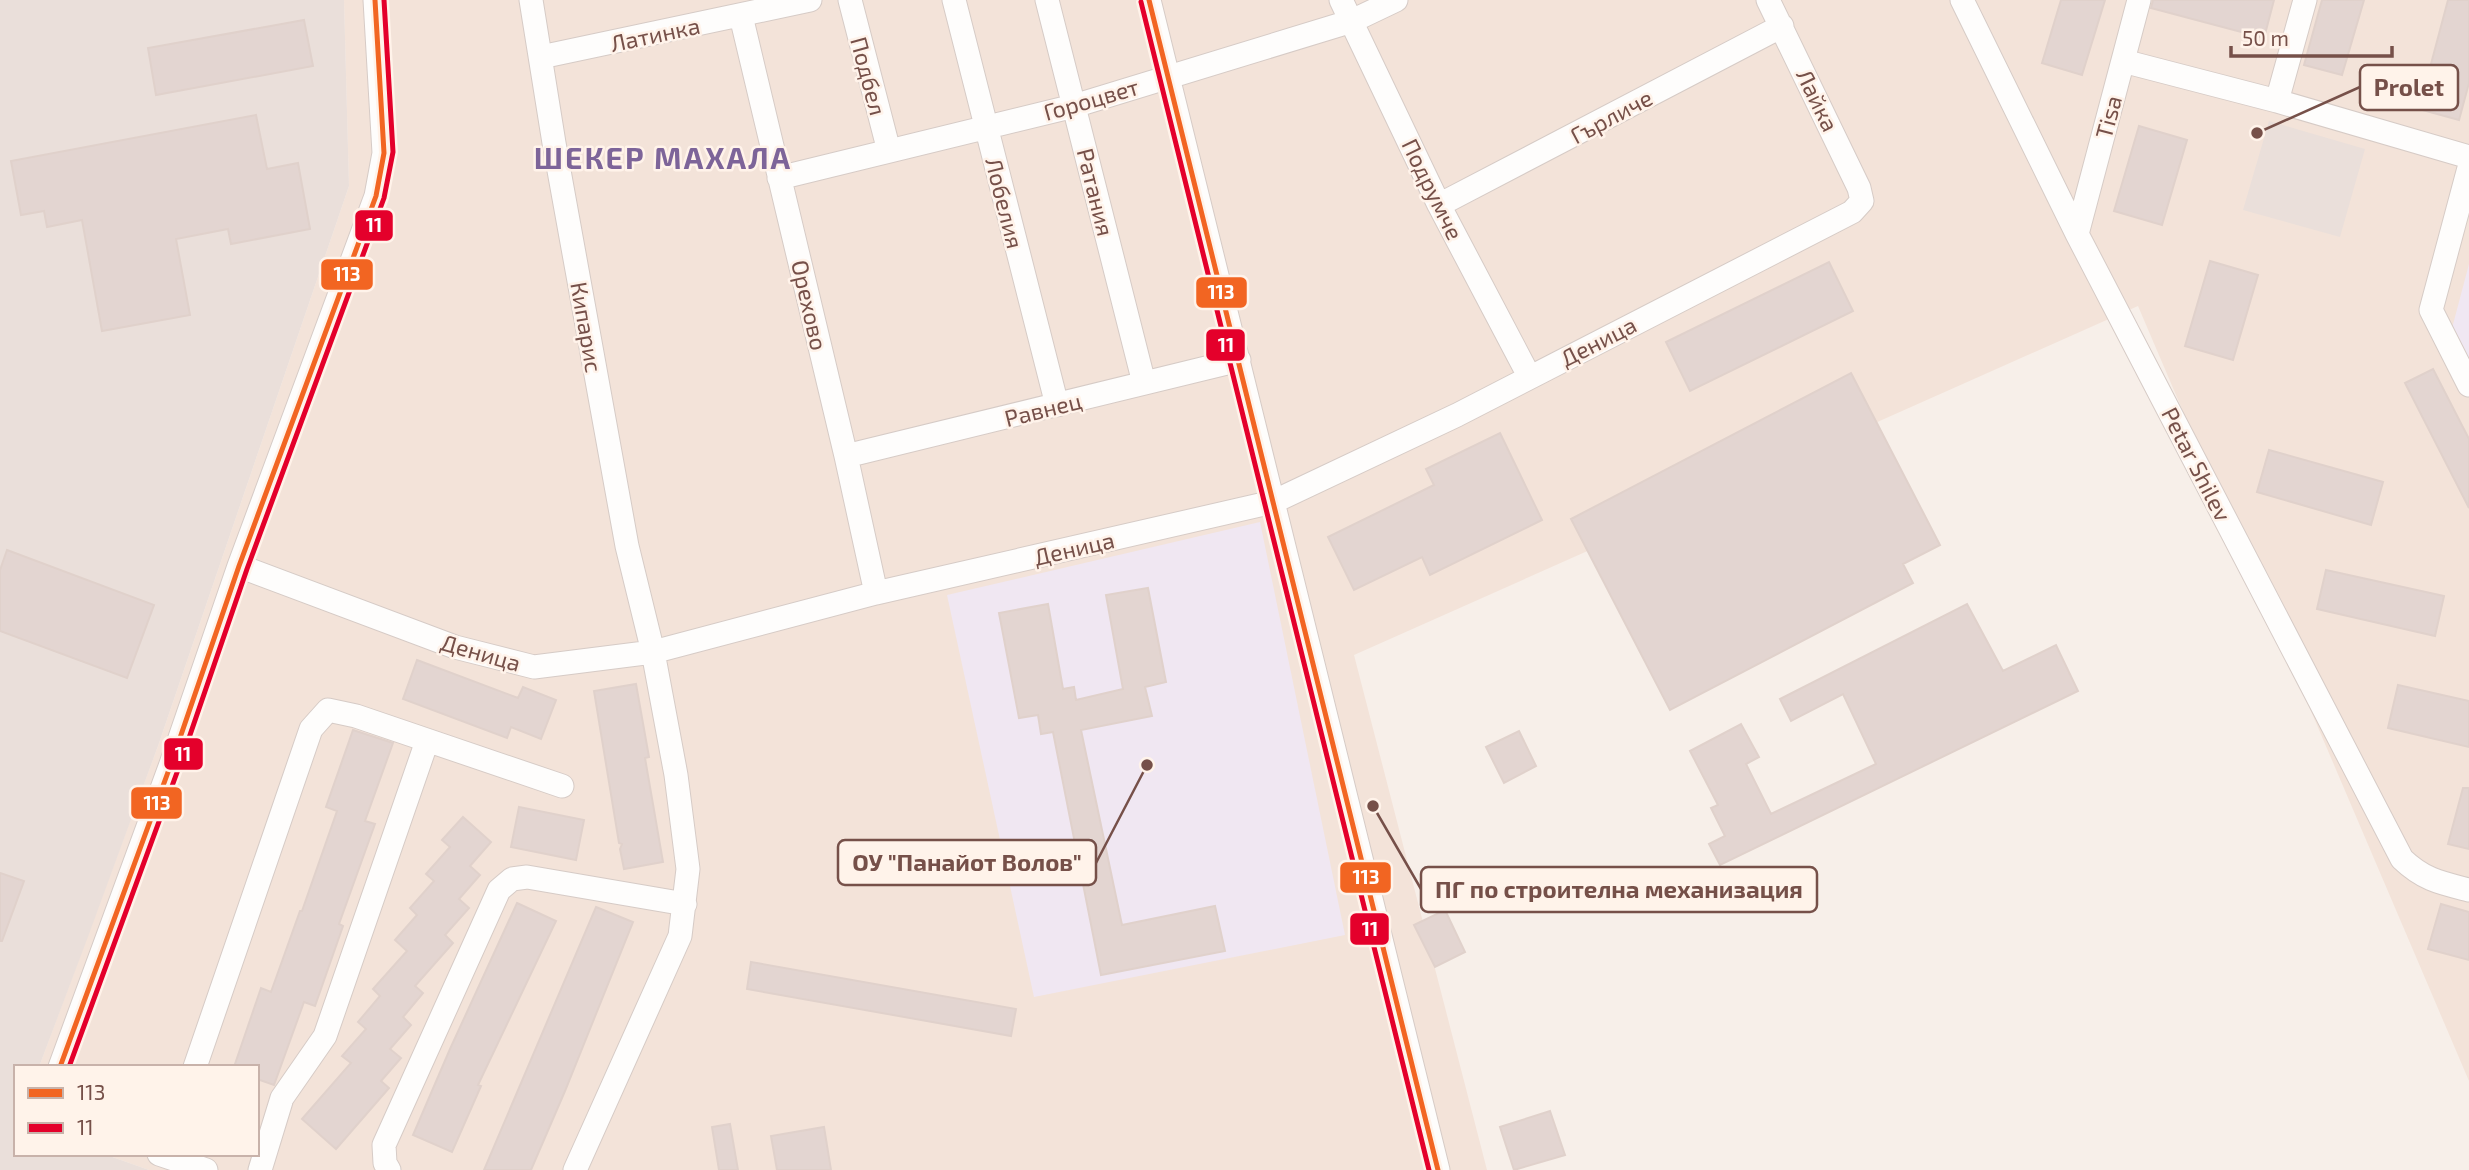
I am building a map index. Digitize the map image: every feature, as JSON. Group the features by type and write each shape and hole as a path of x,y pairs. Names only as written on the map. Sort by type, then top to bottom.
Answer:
{"street":[{"path":"61,1065 171,764 239,566 376,196 384,153 375,0"},
{"name":"Кипарис","path":"531,0 627,546 653,652 676,775 688,869 680,936 575,1170"},
{"name":"Латинка","path":"541,57 810,0"},
{"name":"Подбел","path":"850,0 889,151"},
{"name":"Лобелия","path":"954,0 1057,405"},
{"name":"Ратания","path":"1047,0 1144,383"},
{"path":"1149,0 1438,1170"},
{"name":"Подрумче","path":"1341,0 1439,205 1529,376"},
{"name":"Гороцвет","path":"779,177 1074,106 1352,21 1396,0"},
{"name":"Лайка","path":"1768,0 1859,188 1861,201"},
{"name":"Petar Shilev","path":"1962,0 2077,234 2402,859 2417,873 2436,882 2469,890"},
{"name":"Tisa","path":"2077,234 2139,0"},
{"path":"2277,101 2305,0"},
{"name":"Орехово","path":"741,16 876,593"},
{"name":"Гърличе","path":"1439,205 1782,26"},
{"path":"2123,61 2277,101 2469,157"},
{"path":"2469,168 2431,310 2469,385"},
{"name":"Деница","path":"239,566 454,647 534,667 653,652 876,593 1273,502 1457,415 1852,212 1861,201"},
{"name":"Равнец","path":"846,456 1239,360"},
{"path":"196,1065 311,729 328,710 356,716 562,786"},
{"path":"260,1170 282,1098 325,1036 427,741"},
{"path":"389,1170 385,1163 384,1146 499,890 512,878 527,877 685,904"},
{"path":"166,1156 206,1170"}],"shaded area":[{"path":"0,0 344,0 349,186 158,746 40,1065 14,1065 14,1156 110,1156 149,1170 0,1170"},
{"path":"344,0 2469,0 2469,1081 2138,306 1354,655 1487,1170 149,1170 110,1156 259,1156 259,1065 40,1065 158,746 349,186"},
{"path":"2269,121 2365,149 2340,237 2243,210"},
{"path":"2469,264 2469,368 2451,332"},
{"path":"1260,522 1345,935 1034,997 947,595"}],"building":[{"path":"2061,0 2105,0 2082,75 2042,63"},
{"path":"2153,0 2274,0 2264,38 2151,8"},
{"path":"2322,0 2364,0 2342,75 2304,65"},
{"path":"2448,0 2469,0 2469,83 2459,120 2419,109"},
{"path":"304,20 313,66 156,95 148,48"},
{"path":"256,115 267,169 298,163 310,229 231,244 228,229 176,239 190,315 102,331 82,220 47,227 44,211 21,215 11,161"},
{"path":"2139,126 2187,140 2162,225 2114,211"},
{"path":"2210,261 2258,275 2233,360 2185,346"},
{"path":"1829,262 1853,311 1690,391 1666,342"},
{"path":"2433,369 2469,439 2469,508 2405,383"},
{"path":"1851,373 1940,545 1903,564 1913,583 1670,710 1571,519"},
{"path":"1500,433 1542,520 1430,575 1422,557 1354,590 1328,537 1434,485 1426,469"},
{"path":"2269,450 2383,482 2371,525 2257,492"},
{"path":"7,550 154,605 127,678 0,631 0,570"},
{"path":"2326,570 2444,596 2435,636 2317,609"},
{"path":"1148,588 1166,682 1145,687 1152,716 1081,730 1122,925 1215,906 1225,951 1101,975 1053,732 1041,734 1038,715 1019,718 999,613 1048,604 1063,689 1074,687 1076,700 1123,689 1106,595"},
{"path":"1967,604 2003,671 2056,645 2078,691 1720,865 1709,844 1725,836 1711,808 1718,805 1690,751 1741,724 1759,757 1746,764 1771,814 1876,764 1843,694 1791,721 1780,699"},
{"path":"417,660 518,698 523,687 556,700 541,739 511,727 507,738 403,699"},
{"path":"636,684 649,757 645,758 663,862 624,869 620,849 622,844 619,843 594,691"},
{"path":"2398,685 2469,701 2469,747 2388,728"},
{"path":"353,730 393,743 365,821 375,824 339,924 343,926 315,1006 304,1002 274,1085 259,1080 259,1065 235,1065 261,988 271,992 302,911 337,811 326,807"},
{"path":"1519,731 1536,766 1504,783 1486,747"},
{"path":"2463,788 2469,788 2469,849 2448,844"},
{"path":"519,807 584,820 576,860 511,847"},
{"path":"463,817 491,842 470,866 480,875 459,899 469,908 445,935 453,943 415,986 423,993 403,1017 411,1025 390,1049 401,1058 381,1081 389,1088 336,1149 302,1119 351,1063 342,1056 366,1029 358,1022 380,996 373,989 407,951 395,940 417,915 410,908 434,881 426,874 450,847 442,840"},
{"path":"0,873 24,881 2,941 0,941"},
{"path":"517,903 556,921 478,1085 481,1086 452,1152 413,1135"},
{"path":"2441,904 2469,912 2469,960 2428,949"},
{"path":"596,907 633,922 565,1091 531,1170 484,1170"},
{"path":"1445,910 1465,952 1435,967 1414,925"},
{"path":"751,962 1016,1009 1011,1036 747,989"},
{"path":"1550,1111 1565,1155 1514,1170 1500,1127"},
{"path":"730,1124 738,1170 719,1170 712,1127"},
{"path":"824,1127 831,1170 777,1170 771,1136"}],"transit line":[{"name":"113","path":"61,1065 171,764 239,566 376,196 384,153 375,0"},
{"name":"11","path":"70,1065 179,767 247,569 384,198 393,152 384,0"},
{"name":"113","path":"1149,0 1438,1170"},
{"name":"11","path":"1141,2 1429,1170"}],"place":[{"name":"Prolet","path":"2257,133"},
{"name":"ОУ \"Панайот Волов\"","path":"1147,765"},
{"name":"ПГ по строителна механизация","path":"1373,806"}],"district":[{"name":"ШЕКЕР МАХАЛА","path":"663,157"}]}
